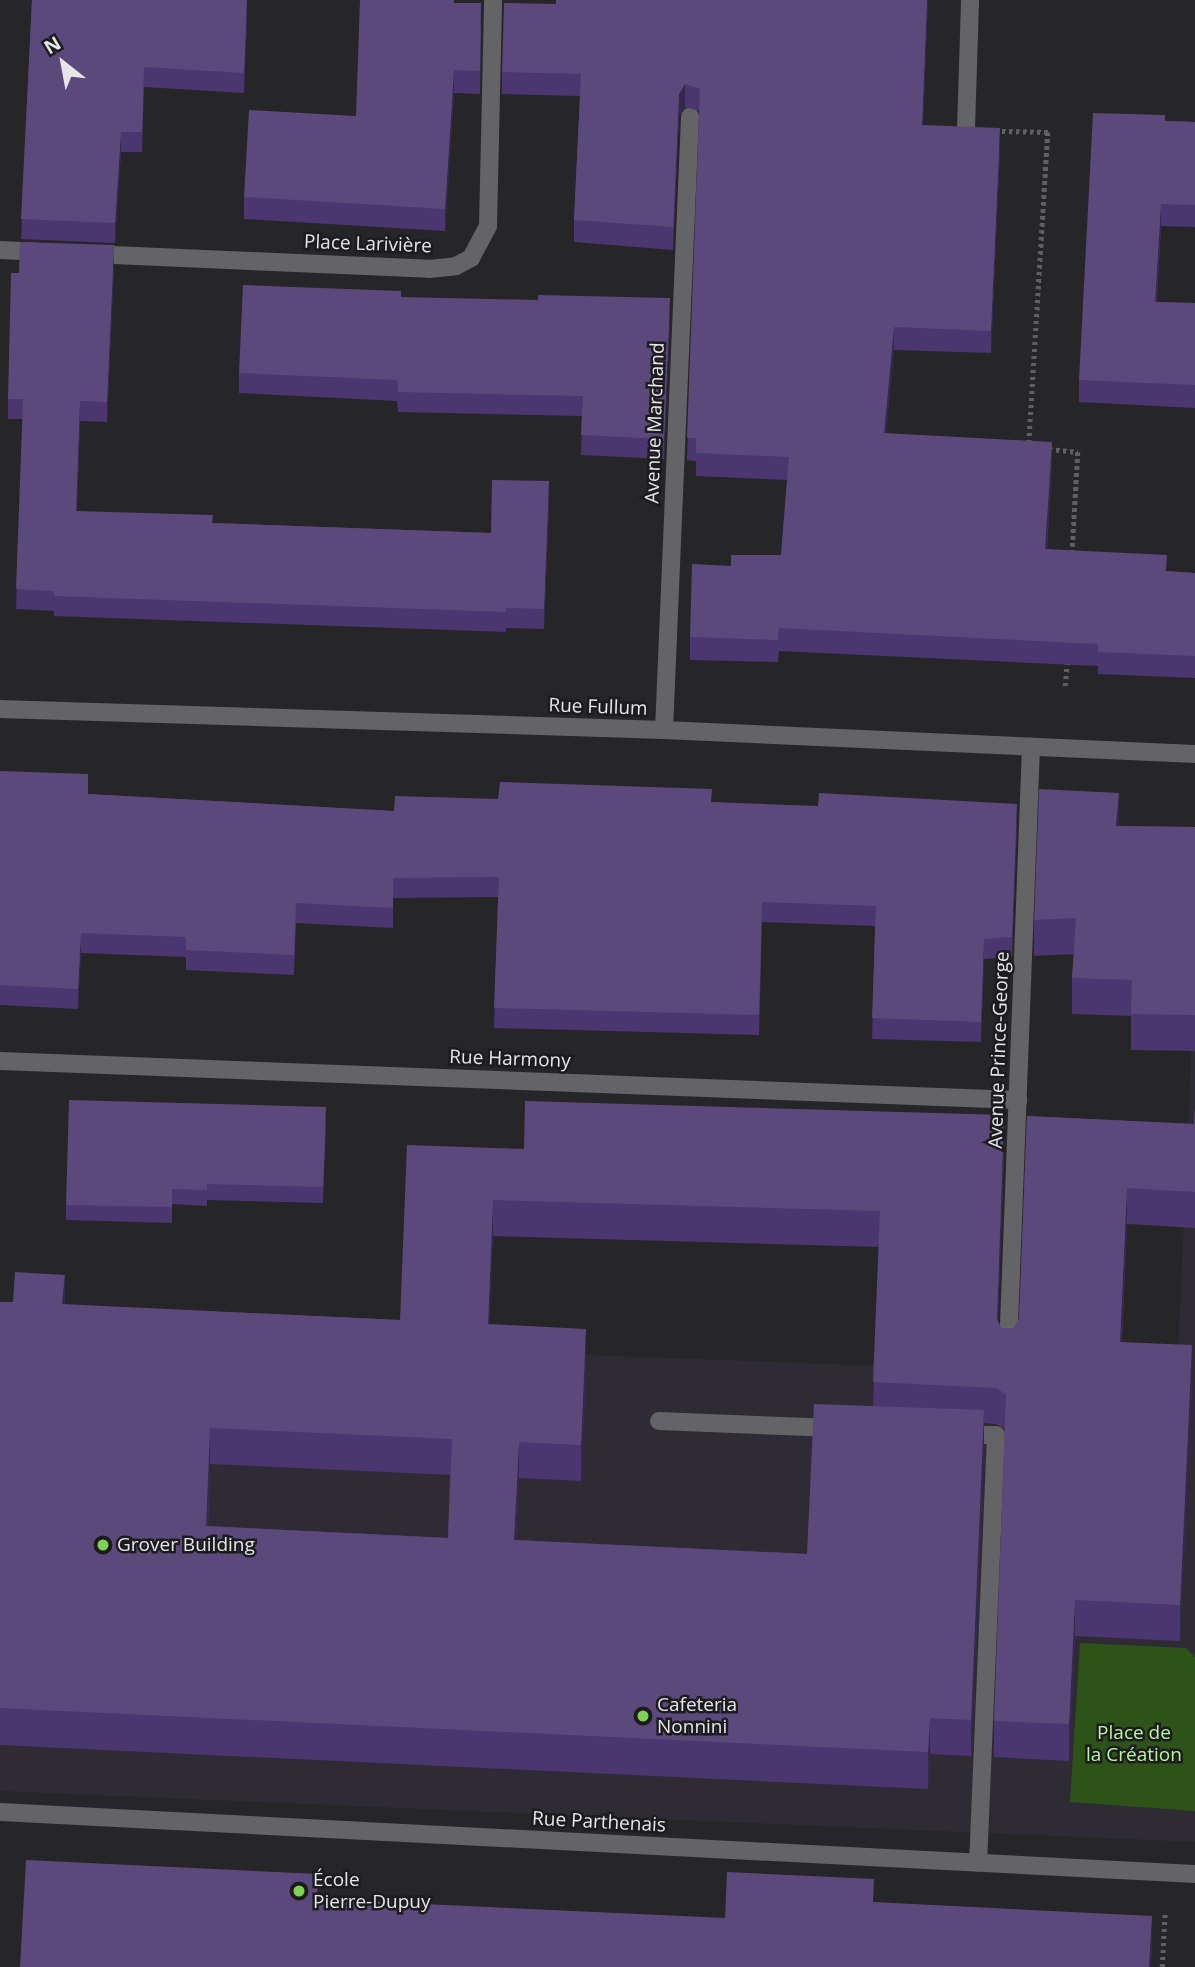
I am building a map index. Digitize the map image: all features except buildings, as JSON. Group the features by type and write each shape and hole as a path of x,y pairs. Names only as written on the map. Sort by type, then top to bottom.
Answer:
{"street":[{"name":"Place Larivière","path":"0,250 429,269 456,266 471,258 488,226 493,0"},
{"path":"966,129 971,0"},
{"name":"Avenue Marchand","path":"664,730 690,117"},
{"name":"Rue Fullum","path":"0,709 664,730 1195,754"},
{"name":"Avenue Prince-George","path":"1008,1355 1031,746"},
{"name":"Rue Harmony","path":"0,1061 1018,1100"},
{"path":"659,1421 848,1429"},
{"path":"942,1433 996,1435 978,1863"},
{"name":"Rue Parthenais","path":"0,1812 1195,1874"}],"path":[{"path":"966,129 1048,132 1029,447 1078,452 1072,562"},
{"path":"1065,686 1067,659"},
{"path":"1162,1967 1165,1911"}],"shaded area":[{"path":"1195,966 1195,1842 0,1791 0,1333 1177,1377"}],"green space":[{"name":"Place de la Création","path":"1080,1643 1186,1648 1195,1657 1195,1811 1070,1802"}],"place":[{"name":"Grover Building","path":"103,1545"},
{"name":"Cafeteria Nonnini","path":"643,1716"},
{"name":"École Pierre-Dupuy","path":"299,1891"}]}
